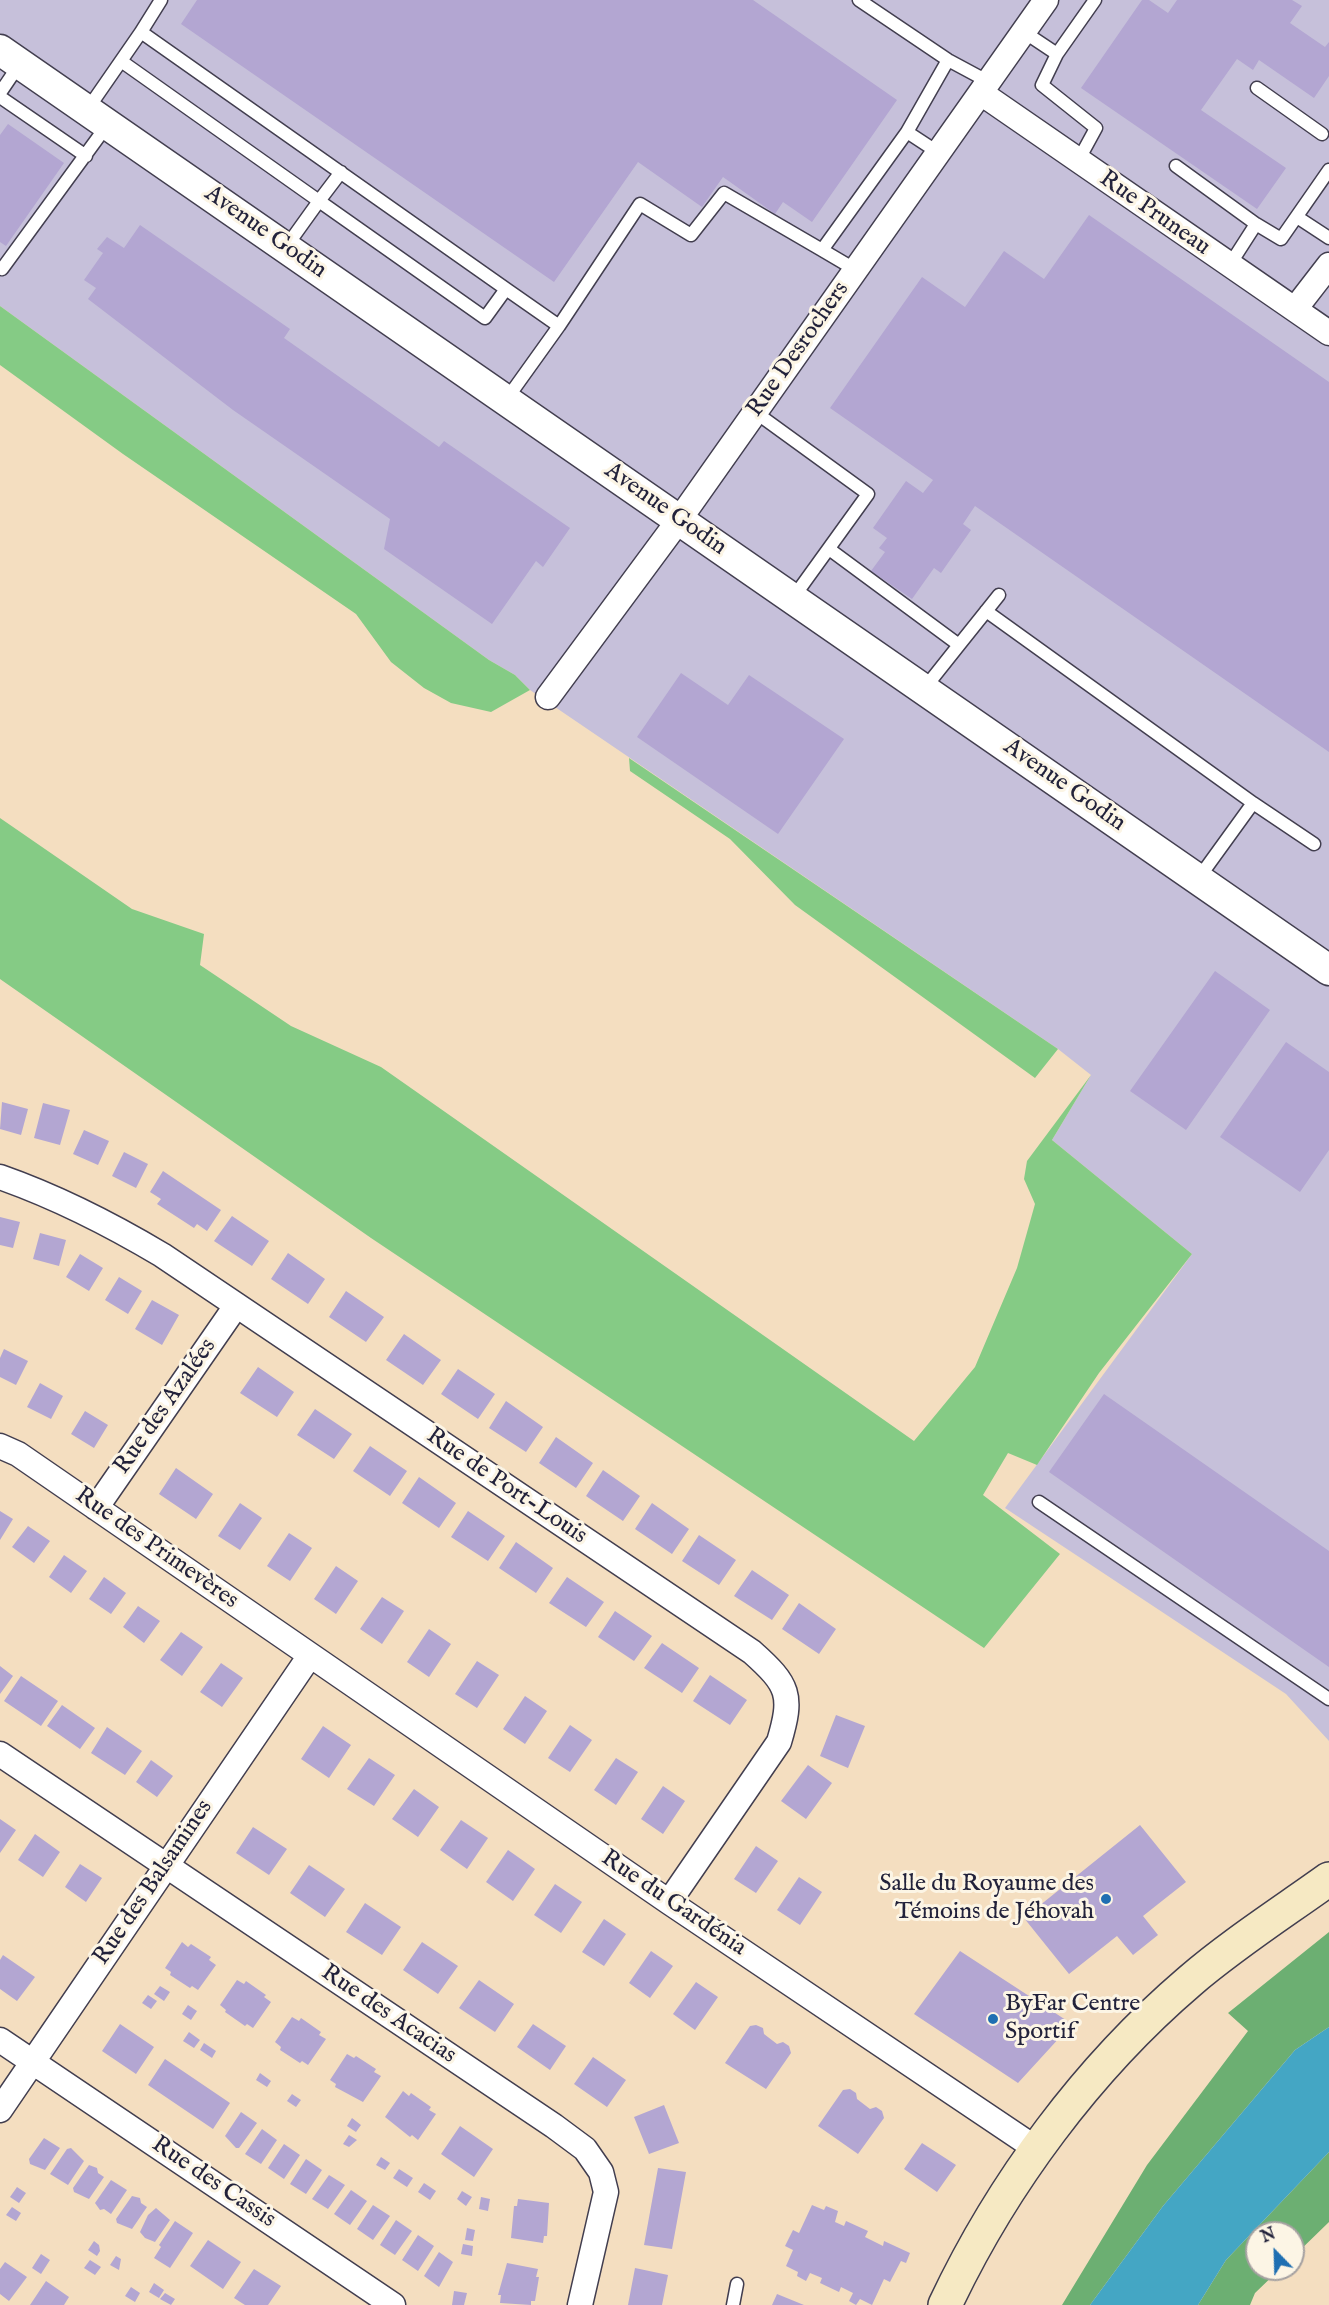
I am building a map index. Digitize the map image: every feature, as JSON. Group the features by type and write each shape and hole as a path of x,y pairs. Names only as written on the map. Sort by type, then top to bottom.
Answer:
{"main road":[{"path":"945,2305 976,2244 1038,2150 1104,2067 1154,2013 1207,1967 1329,1879"}],"street":[{"name":"Rue Desrochers","path":"548,697 679,520 1046,0"},
{"name":"Avenue Godin","path":"10,57 1329,970"},
{"name":"Rue Pruneau","path":"985,88 1078,161 1329,333"},
{"path":"1295,309 1329,265"},
{"name":"Rue de Port-Louis","path":"0,1177 36,1190 105,1222 162,1255 752,1652 772,1670 784,1687 788,1711 779,1742 669,1902"},
{"name":"Rue des Azalées","path":"96,1508 236,1306"},
{"name":"Rue des Primevères","path":"0,1446 18,1454 309,1657"},
{"name":"Rue du Gardénia","path":"309,1657 1038,2150"},
{"name":"Rue des Balsamines","path":"0,2110 309,1657"},
{"name":"Rue des Acacias","path":"0,1754 585,2149 601,2172 606,2192 580,2305"},
{"name":"Rue des Cassis","path":"0,2040 393,2305"}],"lane":[{"path":"0,268 2,269 86,156 98,117 121,61 161,0"},
{"path":"859,0 985,88"},
{"path":"1078,161 1096,128 1042,85 1057,54 1095,0"},
{"path":"141,32 559,326"},
{"path":"1024,32 1057,54"},
{"path":"10,57 0,95 86,156"},
{"path":"822,250 907,132 948,60"},
{"path":"121,61 485,318 506,289"},
{"path":"1257,88 1327,132"},
{"path":"907,132 939,153"},
{"path":"1176,166 1256,224 1281,239 1329,170"},
{"path":"286,248 341,172"},
{"path":"506,400 559,326 640,204 691,235 724,193 856,270"},
{"path":"1297,217 1329,238"},
{"path":"1229,266 1256,224"},
{"path":"755,412 868,494 792,598"},
{"path":"829,549 958,645"},
{"path":"923,689 999,595"},
{"path":"986,611 1253,803 1314,844"},
{"path":"1198,879 1253,803"},
{"path":"1039,1502 1329,1699"},
{"path":"733,2305 736,2284"}],"shaded area":[{"path":"0,0 1329,0 1329,1741 1286,1694 1005,1508 1192,1254 1052,1140 1091,1075 1058,1049 530,690 515,675 489,660 0,306"}],"green space":[{"path":"0,306 489,660 515,675 530,690 491,712 451,703 424,688 391,662 356,614 123,454 0,365"},
{"path":"629,758 1058,1049 1035,1078 795,905 730,839 630,771"},
{"path":"0,818 132,909 204,934 200,965 291,1026 381,1067 914,1441 975,1367 1017,1268 1035,1204 1024,1179 1027,1161 1091,1075 1052,1140 1192,1254 1099,1373 1037,1465 1008,1453 983,1495 1060,1554 984,1648 371,1238 0,979"},
{"path":"1329,1932 1329,2027 1295,2050 1163,2206 1090,2305 1062,2305 1147,2165 1248,2031 1228,2013"},
{"path":"1329,2152 1329,2222 1305,2245 1305,2221 1263,2221"},
{"path":"1245,2240 1245,2281 1268,2281 1255,2293 1250,2305 1198,2305 1226,2260"}],"water":[{"path":"1329,2027 1329,2152 1263,2221 1245,2221 1245,2240 1226,2260 1198,2305 1090,2305 1163,2206 1295,2050"}],"building":[{"path":"197,0 753,0 897,100 812,222 783,202 775,214 723,177 702,207 638,162 554,282 181,24"},
{"path":"1142,0 1149,0 1168,13 1177,0 1292,0 1302,6 1290,23 1325,47 1329,42 1329,76 1314,98 1259,60 1253,70 1237,59 1201,110 1286,168 1257,209 1081,88"},
{"path":"8,124 64,163 6,246 0,242 0,135"},
{"path":"1089,215 1329,382 1329,752 975,506 963,524 971,530 941,573 934,568 912,599 871,571 885,552 879,548 887,538 873,528 906,481 923,493 933,480 830,408 922,277 965,307 1004,251 1044,279"},
{"path":"140,225 290,329 284,338 439,447 444,441 570,528 543,567 536,561 492,624 384,549 390,519 233,410 88,299 96,288 84,280 103,253 97,249 107,237 124,248"},
{"path":"681,673 728,705 749,675 844,739 778,834 637,737"},
{"path":"1215,971 1270,1010 1186,1130 1130,1091"},
{"path":"1286,1042 1329,1072 1329,1150 1300,1192 1220,1137"},
{"path":"2,1102 28,1109 21,1135 0,1129"},
{"path":"43,1103 70,1110 60,1145 34,1138"},
{"path":"84,1130 109,1141 98,1165 73,1154"},
{"path":"124,1152 148,1164 136,1188 112,1176"},
{"path":"163,1171 221,1210 207,1231 197,1224 194,1228 157,1204 161,1199 150,1192"},
{"path":"232,1216 269,1241 252,1266 214,1241"},
{"path":"0,1217 20,1222 13,1248 0,1245"},
{"path":"40,1233 66,1240 59,1266 33,1259"},
{"path":"288,1253 325,1279 308,1304 271,1279"},
{"path":"80,1254 103,1268 89,1291 66,1277"},
{"path":"119,1277 142,1291 128,1314 105,1300"},
{"path":"346,1291 384,1317 366,1342 329,1317"},
{"path":"152,1300 179,1315 162,1345 135,1329"},
{"path":"404,1334 441,1360 423,1385 386,1360"},
{"path":"4,1349 28,1361 16,1385 0,1377 0,1358"},
{"path":"258,1367 294,1392 277,1417 240,1393"},
{"path":"458,1369 495,1394 478,1419 441,1394"},
{"path":"40,1383 63,1396 51,1419 27,1407"},
{"path":"1104,1394 1329,1551 1329,1667 1049,1472"},
{"path":"506,1401 543,1427 526,1452 489,1428"},
{"path":"315,1409 352,1434 334,1459 297,1435"},
{"path":"85,1411 108,1425 94,1448 71,1434"},
{"path":"556,1437 593,1463 576,1488 539,1463"},
{"path":"370,1446 407,1471 390,1496 353,1471"},
{"path":"176,1468 213,1494 196,1519 159,1494"},
{"path":"603,1470 640,1496 623,1521 586,1496"},
{"path":"419,1477 456,1503 439,1528 402,1503"},
{"path":"240,1503 262,1518 240,1550 218,1536"},
{"path":"652,1503 689,1529 672,1554 635,1529"},
{"path":"0,1511 13,1519 0,1540"},
{"path":"468,1511 505,1536 488,1561 451,1537"},
{"path":"28,1526 50,1541 34,1563 12,1547"},
{"path":"289,1533 312,1548 290,1581 267,1566"},
{"path":"699,1535 736,1560 719,1585 682,1561"},
{"path":"516,1542 553,1568 536,1593 499,1568"},
{"path":"64,1555 87,1571 71,1593 49,1577"},
{"path":"336,1566 358,1581 336,1614 314,1599"},
{"path":"752,1570 789,1595 772,1620 734,1596"},
{"path":"104,1577 126,1593 111,1614 89,1599"},
{"path":"567,1577 604,1602 586,1627 549,1603"},
{"path":"382,1597 404,1611 382,1644 360,1629"},
{"path":"799,1603 836,1629 819,1654 782,1629"},
{"path":"138,1606 160,1621 144,1643 123,1627"},
{"path":"615,1611 652,1636 634,1661 598,1637"},
{"path":"429,1629 451,1644 429,1677 407,1662"},
{"path":"181,1632 203,1647 182,1676 160,1660"},
{"path":"662,1643 699,1668 682,1693 644,1668"},
{"path":"477,1661 499,1675 477,1708 455,1694"},
{"path":"221,1663 243,1678 222,1707 200,1692"},
{"path":"0,1666 13,1676 0,1694"},
{"path":"710,1675 747,1700 730,1725 693,1701"},
{"path":"21,1676 58,1701 41,1726 4,1701"},
{"path":"525,1696 547,1711 525,1744 503,1729"},
{"path":"62,1705 95,1728 80,1749 47,1726"},
{"path":"836,1715 865,1726 848,1768 820,1756"},
{"path":"570,1725 592,1740 570,1772 548,1758"},
{"path":"323,1726 351,1745 329,1778 301,1759"},
{"path":"107,1727 142,1751 125,1775 91,1753"},
{"path":"369,1758 395,1775 374,1806 347,1789"},
{"path":"616,1758 638,1772 616,1805 594,1790"},
{"path":"151,1760 173,1776 157,1797 136,1782"},
{"path":"808,1765 832,1783 806,1819 781,1801"},
{"path":"663,1786 685,1801 663,1834 641,1819"},
{"path":"414,1789 439,1807 418,1837 392,1819"},
{"path":"0,1819 16,1830 0,1853"},
{"path":"461,1820 488,1838 467,1869 440,1850"},
{"name":"Salle du Royaume des Témoins de Jéhovah","path":"1140,1825 1186,1882 1143,1916 1158,1935 1133,1955 1117,1936 1069,1974 1024,1918"},
{"path":"253,1827 287,1849 269,1875 236,1853"},
{"path":"35,1834 60,1852 43,1877 18,1860"},
{"path":"756,1846 778,1861 756,1893 734,1879"},
{"path":"508,1850 535,1869 513,1901 486,1882"},
{"path":"80,1864 102,1878 86,1902 65,1887"},
{"path":"309,1865 345,1889 325,1917 290,1893"},
{"path":"799,1877 822,1892 800,1925 777,1910"},
{"path":"555,1884 582,1902 561,1933 534,1915"},
{"path":"365,1903 401,1927 382,1955 346,1932"},
{"path":"604,1919 626,1934 604,1966 582,1952"},
{"path":"182,1942 188,1947 191,1944 211,1957 209,1960 216,1965 198,1990 192,1986 190,1988 170,1975 171,1972 165,1968"},
{"path":"422,1942 458,1966 438,1994 403,1970"},
{"path":"651,1951 673,1966 650,1998 629,1983"},
{"name":"ByFar Centre Sportif","path":"960,1951 1072,2024 1018,2083 914,2014"},
{"path":"3,1955 35,1977 17,2001 0,1989 0,1960"},
{"path":"237,1980 244,1984 246,1981 266,1995 264,1997 271,2002 253,2028 247,2024 245,2026 225,2012 226,2010 220,2005"},
{"path":"479,1980 514,2004 495,2032 459,2008"},
{"path":"696,1982 718,1997 695,2030 673,2014"},
{"path":"160,1986 170,1992 164,2001 154,1994"},
{"path":"148,1995 157,2001 151,2009 142,2003"},
{"path":"188,2005 197,2011 191,2020 182,2014"},
{"path":"292,2017 299,2021 301,2018 321,2032 319,2035 326,2039 308,2065 302,2061 300,2063 280,2050 281,2047 275,2042"},
{"path":"120,2024 154,2047 136,2074 102,2051"},
{"path":"533,2024 566,2046 550,2070 517,2047"},
{"path":"756,2025 763,2028 764,2034 777,2044 783,2042 789,2046 791,2053 766,2089 725,2063 750,2026"},
{"path":"189,2032 200,2040 194,2048 183,2041"},
{"path":"204,2043 216,2051 212,2058 200,2050"},
{"path":"347,2054 354,2058 356,2056 376,2069 374,2072 381,2076 363,2102 335,2087 336,2084 330,2080"},
{"path":"593,2057 626,2080 607,2107 574,2084"},
{"path":"165,2059 230,2103 213,2129 148,2085"},
{"path":"260,2073 271,2081 267,2087 256,2080"},
{"path":"850,2089 856,2093 857,2099 870,2109 876,2107 882,2111 884,2118 858,2154 818,2126 843,2090"},
{"path":"403,2091 409,2096 411,2093 431,2107 429,2110 436,2114 418,2140 412,2135 410,2137 385,2117"},
{"path":"292,2094 301,2100 296,2107 287,2101"},
{"path":"664,2105 679,2143 649,2154 634,2117"},
{"path":"241,2112 257,2123 239,2148 236,2148 225,2136"},
{"path":"352,2118 361,2125 356,2132 347,2126"},
{"path":"460,2126 493,2149 474,2177 441,2154"},
{"path":"262,2129 277,2140 261,2164 245,2154"},
{"path":"349,2135 357,2140 349,2147 343,2144"},
{"path":"44,2138 60,2148 45,2170 30,2164 29,2159"},
{"path":"922,2143 956,2165 937,2192 904,2169"},
{"path":"284,2144 300,2155 284,2179 268,2168"},
{"path":"71,2148 84,2161 68,2185 50,2174 67,2149"},
{"path":"381,2157 390,2163 385,2170 376,2165"},
{"path":"306,2159 322,2170 306,2194 290,2184"},
{"path":"89,2165 97,2168 98,2173 104,2177 89,2199 74,2192 73,2188"},
{"path":"658,2168 686,2172 672,2249 644,2245"},
{"path":"399,2169 413,2178 407,2187 393,2178"},
{"path":"329,2175 345,2185 328,2209 312,2199"},
{"path":"111,2180 127,2190 111,2214 104,2209 100,2210 95,2203"},
{"path":"424,2183 436,2191 430,2200 418,2192"},
{"path":"17,2187 26,2193 19,2203 10,2197"},
{"path":"351,2190 367,2201 350,2225 334,2214"},
{"path":"462,2191 472,2197 466,2206 457,2199"},
{"path":"132,2196 140,2198 141,2203 147,2207 132,2229 117,2223 116,2219"},
{"path":"481,2197 490,2199 488,2211 479,2209"},
{"path":"518,2199 549,2203 547,2236 544,2236 543,2243 511,2238 514,2206 517,2206"},
{"path":"373,2205 390,2216 373,2240 357,2229"},
{"path":"812,2205 824,2210 826,2206 838,2211 835,2222 844,2226 846,2221 868,2231 865,2237 883,2246 884,2241 910,2253 906,2263 901,2261 890,2282 884,2279 872,2305 860,2299 856,2305 849,2301 853,2293 841,2287 839,2292 820,2283 822,2278 810,2273 806,2281 797,2276 798,2272 786,2266 793,2250 785,2246 793,2230 799,2233"},
{"path":"12,2207 21,2213 16,2221 6,2215"},
{"path":"156,2208 170,2220 155,2242 145,2238 140,2232 148,2215"},
{"path":"396,2220 412,2231 395,2255 380,2245"},
{"path":"175,2221 193,2233 170,2268 154,2258 161,2247 159,2245"},
{"path":"467,2228 475,2230 473,2241 465,2240"},
{"path":"418,2235 434,2246 418,2271 402,2260"},
{"path":"208,2240 241,2262 223,2289 190,2266"},
{"path":"94,2241 99,2245 100,2251 97,2256 88,2250"},
{"path":"463,2244 473,2246 472,2256 461,2254"},
{"path":"439,2252 453,2262 439,2287 424,2276"},
{"path":"41,2254 50,2260 41,2274 32,2268"},
{"path":"116,2256 121,2259 119,2270 110,2265"},
{"path":"90,2260 101,2267 95,2275 84,2268"},
{"path":"5,2262 27,2277 9,2301 0,2294 0,2269"},
{"path":"507,2263 538,2269 535,2301 531,2301 531,2305 500,2303 501,2295 498,2295"},
{"path":"635,2268 668,2275 662,2305 628,2305"},
{"path":"254,2269 281,2286 268,2305 245,2305 234,2298"},
{"path":"46,2281 69,2297 64,2305 30,2305"},
{"path":"154,2283 164,2290 159,2298 149,2292"},
{"path":"131,2287 140,2293 135,2302 125,2296"},
{"path":"454,2291 467,2293 464,2305 452,2305"},
{"path":"165,2293 175,2299 171,2305 160,2299"},
{"path":"777,2294 804,2305 772,2305"}],"place":[{"name":"Salle du Royaume des Témoins de Jéhovah","path":"1106,1899"},
{"name":"ByFar Centre Sportif","path":"993,2019"}]}
